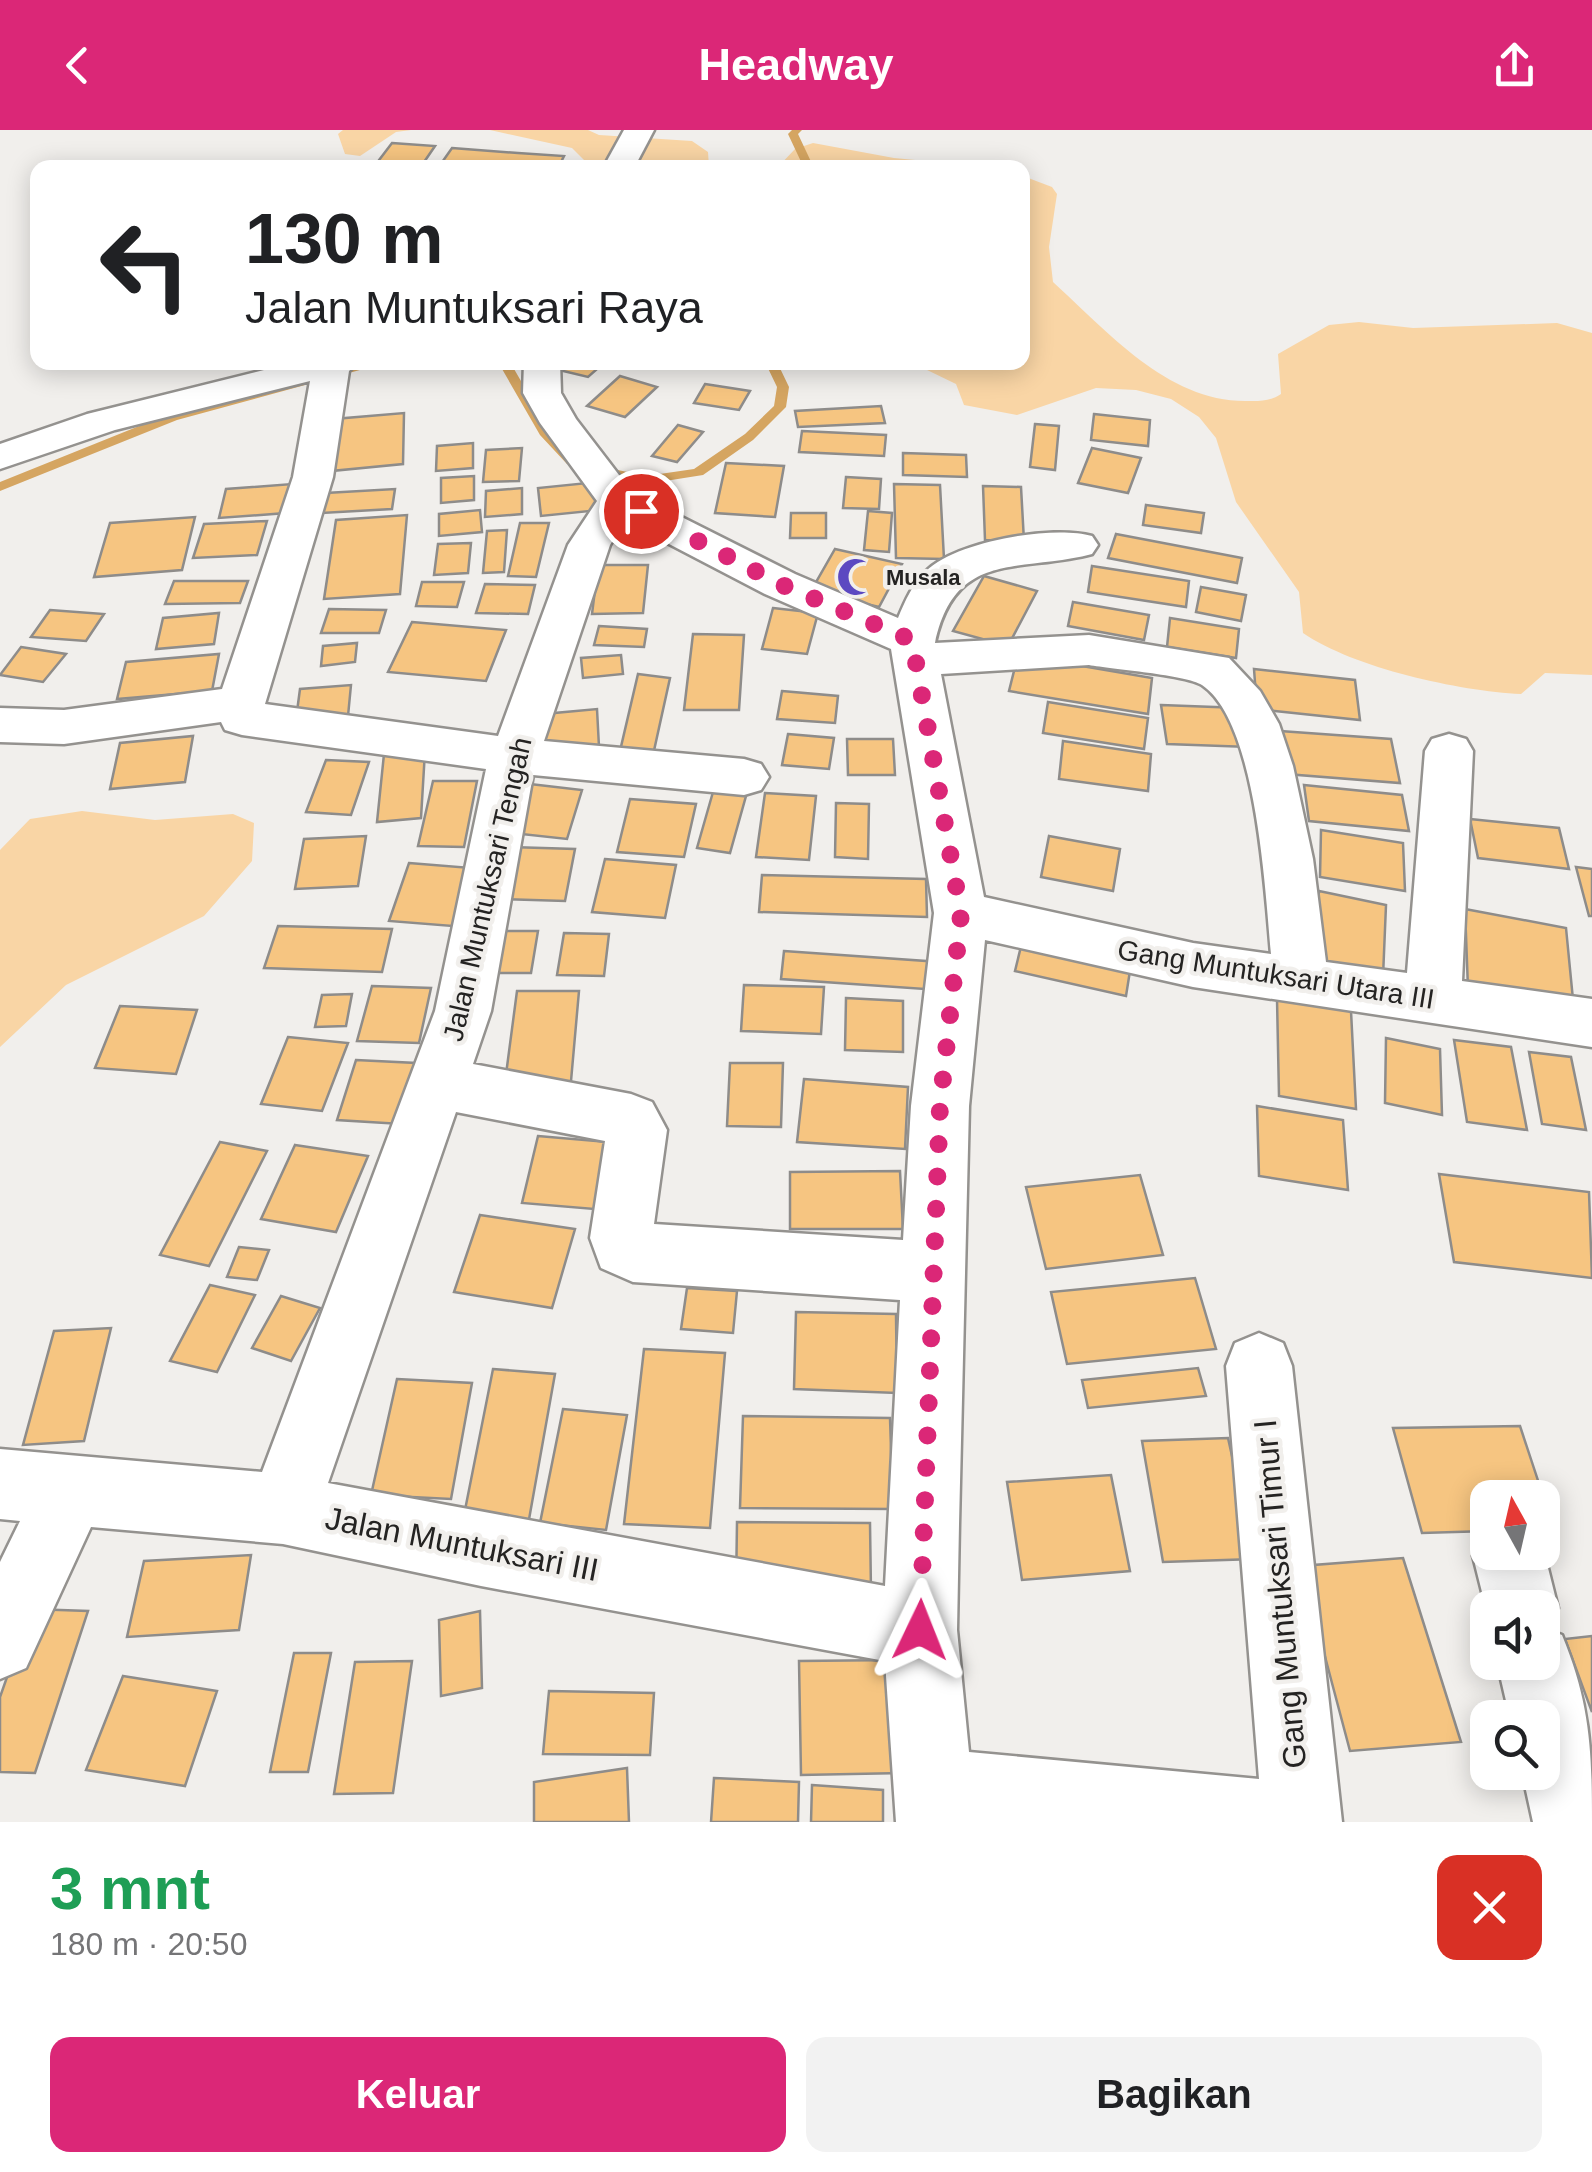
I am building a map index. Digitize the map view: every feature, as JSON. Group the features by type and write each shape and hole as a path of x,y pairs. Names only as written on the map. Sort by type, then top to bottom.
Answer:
{"street":[{"path":"622,160 639,130 626,130"},
{"path":"542,370 542,394 559,423 618,500 914,650 1089,650 1212,669 1228,679 1246,702 1266,746 1301,981"},
{"path":"0,457 102,422 332,374 313,477 241,703 242,718 515,756 744,777"},
{"name":"Jalan Muntuksari Tengah","path":"283,1509 463,1011 503,792 589,545 618,500"},
{"path":"1077,546 996,555 966,563 930,595 914,650 961,914 940,1106 920,1630 935,1805 1288,1822"},
{"path":"0,725 64,728 241,703"},
{"path":"1433,1000 1449,750"},
{"name":"Gang Muntuksari Utara III","path":"961,914 1193,965 1592,1023"},
{"path":"438,1083 631,1120 637,1130 620,1238 623,1247 632,1252 934,1272"},
{"name":"Gang Muntuksari Timur I","path":"1259,1366 1302,1822"},
{"name":"Jalan Muntuksari III","path":"0,1484 283,1509 481,1550 920,1630"},
{"path":"0,1642 72,1490"},
{"path":"1539,1680 1574,1822"}],"shaded area":[{"path":"343,130 411,130 396,132 360,156 345,154 338,134"},
{"path":"490,130 588,130 599,135 692,141 708,152 709,160 584,160 572,148"},
{"path":"813,143 915,160 785,160 795,149"},
{"path":"1030,179 1052,187 1057,194 1049,247 1053,282 1140,360 1190,389 1217,398 1259,401 1281,394 1278,354 1329,325 1359,322 1413,328 1557,323 1592,333 1592,675 1545,673 1521,694 1408,676 1324,646 1303,633 1299,592 1236,502 1216,438 1199,417 1171,399 1136,390 1096,388 1017,415 964,405 956,384 927,370 1030,370"},
{"path":"82,811 155,820 233,814 254,823 252,861 204,916 66,985 0,1047 0,850 30,819"}],"building":[{"path":"392,143 435,146 425,160 379,160"},
{"path":"452,148 564,156 562,160 444,160"},
{"path":"559,370 596,370 588,377"},
{"path":"620,376 657,387 625,417 587,406"},
{"path":"705,384 750,391 739,410 694,403"},
{"path":"881,406 885,423 798,427 795,411"},
{"path":"404,413 403,464 331,471 334,419"},
{"path":"1094,414 1150,420 1148,446 1091,440"},
{"path":"1035,424 1059,426 1055,470 1030,467"},
{"path":"678,425 703,432 677,462 652,456"},
{"path":"802,431 886,435 884,456 799,452"},
{"path":"473,443 473,468 436,471 437,446"},
{"path":"522,448 519,481 483,482 486,450"},
{"path":"1092,448 1141,458 1128,493 1078,483"},
{"path":"903,453 966,455 967,477 903,475"},
{"path":"726,463 784,466 775,517 715,513"},
{"path":"474,476 474,500 441,503 441,478"},
{"path":"846,477 881,479 879,509 843,508"},
{"path":"597,482 600,510 541,516 538,488"},
{"path":"292,484 286,513 219,518 226,489"},
{"path":"894,484 940,485 944,559 896,558"},
{"path":"983,486 1021,487 1024,541 985,540"},
{"path":"522,488 522,514 485,517 486,491"},
{"path":"395,489 392,509 304,514 308,494"},
{"path":"1146,505 1204,513 1201,533 1143,525"},
{"path":"480,510 482,532 439,536 439,514"},
{"path":"868,511 892,513 889,552 864,550"},
{"path":"791,513 826,513 826,538 790,538"},
{"path":"407,515 400,594 324,599 336,520"},
{"path":"195,517 182,570 94,577 110,523"},
{"path":"267,521 257,555 193,558 204,524"},
{"path":"520,523 549,523 536,577 508,576"},
{"path":"507,530 504,572 483,573 487,531"},
{"path":"1116,534 1242,558 1237,583 1108,558"},
{"path":"471,543 468,573 434,575 438,544"},
{"name":"Musala","path":"835,549 902,564 879,607 811,591"},
{"path":"598,565 648,565 643,613 592,614"},
{"path":"1092,566 1189,581 1186,607 1088,592"},
{"path":"984,576 1037,591 1008,646 953,631"},
{"path":"174,581 248,581 240,603 165,604"},
{"path":"422,582 464,582 457,607 416,606"},
{"path":"485,584 535,585 528,614 476,613"},
{"path":"1201,587 1246,595 1241,621 1196,612"},
{"path":"1073,602 1149,615 1144,640 1068,626"},
{"path":"773,608 818,613 807,654 762,649"},
{"path":"329,609 386,610 379,633 321,633"},
{"path":"50,610 104,614 86,641 31,637"},
{"path":"219,613 214,644 156,649 163,618"},
{"path":"1170,618 1239,629 1236,658 1167,647"},
{"path":"412,622 506,630 486,681 388,672"},
{"path":"599,626 647,629 644,647 594,645"},
{"path":"693,634 744,635 739,710 684,710"},
{"path":"357,643 355,662 321,666 323,646"},
{"path":"21,647 66,654 43,682 0,675"},
{"path":"219,654 212,691 117,699 126,662"},
{"path":"621,655 623,674 583,678 581,658"},
{"path":"1018,655 1152,678 1148,714 1009,691"},
{"path":"1254,669 1355,680 1360,720 1257,709"},
{"path":"638,674 670,678 653,755 620,751"},
{"path":"351,685 348,716 296,719 300,689"},
{"path":"782,691 838,696 835,723 777,719"},
{"path":"1048,702 1148,718 1144,749 1043,733"},
{"path":"1161,705 1241,708 1249,747 1167,744"},
{"path":"597,709 599,747 545,751 544,714"},
{"path":"1280,731 1391,739 1400,783 1286,774"},
{"path":"788,734 834,738 829,769 782,765"},
{"path":"193,736 185,782 110,789 120,743"},
{"path":"847,739 893,739 895,775 848,775"},
{"path":"1063,741 1151,754 1148,791 1059,779"},
{"path":"425,751 421,818 377,822 384,754"},
{"path":"326,760 369,762 351,815 306,812"},
{"path":"433,781 477,781 464,847 418,846"},
{"path":"530,784 582,790 567,839 512,833"},
{"path":"1304,785 1402,795 1409,831 1309,821"},
{"path":"713,792 746,796 730,853 697,848"},
{"path":"765,793 816,796 809,860 756,857"},
{"path":"630,799 696,804 684,857 617,852"},
{"path":"836,803 869,804 868,859 835,857"},
{"path":"1470,819 1559,828 1569,869 1478,858"},
{"path":"1321,830 1403,843 1405,891 1320,877"},
{"path":"366,836 358,886 295,889 304,839"},
{"path":"1049,836 1120,849 1113,891 1041,877"},
{"path":"510,847 575,849 565,901 498,899"},
{"path":"605,859 676,865 665,918 592,912"},
{"path":"409,863 484,869 465,927 389,921"},
{"path":"1576,867 1592,869 1592,916 1589,916"},
{"path":"762,875 926,879 927,917 759,912"},
{"path":"1319,891 1386,905 1383,977 1313,962"},
{"path":"1465,909 1566,928 1574,1010 1468,989"},
{"path":"278,926 392,929 382,972 264,968"},
{"path":"1025,930 1133,952 1126,996 1015,971"},
{"path":"498,931 538,931 531,973 490,973"},
{"path":"564,933 609,934 604,976 557,975"},
{"path":"784,951 940,962 939,990 781,979"},
{"path":"744,985 824,987 821,1034 741,1031"},
{"path":"372,986 431,988 419,1043 357,1041"},
{"path":"517,991 579,991 571,1081 505,1082"},
{"path":"352,994 346,1026 315,1027 322,995"},
{"path":"846,998 903,1001 903,1052 845,1050"},
{"path":"1277,999 1351,1011 1356,1109 1279,1096"},
{"path":"120,1006 197,1010 176,1074 95,1068"},
{"path":"288,1037 348,1043 322,1111 261,1104"},
{"path":"1386,1038 1440,1049 1442,1115 1385,1103"},
{"path":"1454,1040 1511,1047 1527,1130 1467,1122"},
{"path":"1529,1052 1571,1057 1586,1130 1542,1124"},
{"path":"356,1060 416,1063 401,1124 337,1120"},
{"path":"730,1063 783,1063 781,1127 727,1126"},
{"path":"804,1079 908,1087 905,1149 797,1142"},
{"path":"1257,1106 1343,1120 1348,1190 1259,1176"},
{"path":"538,1136 608,1142 594,1209 522,1203"},
{"path":"220,1142 267,1151 209,1266 160,1255"},
{"path":"295,1145 368,1156 336,1232 261,1219"},
{"path":"900,1171 903,1229 790,1229 790,1172"},
{"path":"1439,1174 1589,1192 1592,1278 1454,1262"},
{"path":"1140,1175 1163,1255 1046,1269 1026,1187"},
{"path":"480,1215 575,1229 552,1308 454,1292"},
{"path":"239,1247 269,1250 257,1280 227,1277"},
{"path":"1195,1278 1216,1349 1067,1364 1051,1292"},
{"path":"210,1285 255,1295 217,1372 170,1361"},
{"path":"687,1288 737,1291 733,1333 681,1329"},
{"path":"281,1296 320,1308 291,1361 252,1348"},
{"path":"796,1312 896,1314 897,1393 794,1389"},
{"path":"111,1328 84,1441 23,1445 54,1331"},
{"path":"644,1349 725,1353 710,1528 624,1524"},
{"path":"1198,1368 1206,1396 1088,1408 1082,1380"},
{"path":"493,1369 555,1374 528,1525 463,1520"},
{"path":"397,1379 472,1383 451,1499 371,1495"},
{"path":"563,1409 627,1415 606,1530 540,1523"},
{"path":"743,1416 890,1418 893,1509 740,1508"},
{"path":"1520,1426 1538,1480 1470,1480 1470,1532 1422,1533 1393,1428"},
{"path":"1228,1438 1255,1559 1163,1562 1142,1441"},
{"path":"1111,1475 1130,1571 1022,1580 1007,1482"},
{"path":"737,1522 870,1523 871,1592 736,1590"},
{"path":"251,1555 239,1630 127,1637 144,1561"},
{"path":"1403,1558 1461,1742 1350,1751 1301,1566"},
{"path":"31,1609 88,1611 35,1773 0,1772 0,1697"},
{"path":"480,1611 482,1688 441,1696 439,1620"},
{"path":"1592,1636 1592,1712 1565,1639"},
{"path":"294,1653 331,1653 308,1772 270,1772"},
{"path":"897,1660 903,1773 801,1775 799,1661"},
{"path":"412,1661 393,1793 334,1794 355,1662"},
{"path":"123,1676 217,1691 185,1786 86,1770"},
{"path":"549,1691 654,1693 650,1755 543,1754"},
{"path":"627,1768 629,1822 534,1822 534,1782"},
{"path":"714,1778 799,1782 798,1822 711,1822"},
{"path":"812,1785 883,1790 883,1822 811,1822"}],"waterway":[{"path":"797,130 793,134 805,160"},
{"path":"0,487 173,417 352,370"},
{"path":"509,370 546,435 571,461"},
{"path":"599,470 646,480 698,472 749,437 780,407 783,387 775,370"}],"place":[{"name":"Musala","path":"856,577"}],"route":[{"path":"641,511 780,584 912,640 961,914 940,1106 920,1630"}]}
